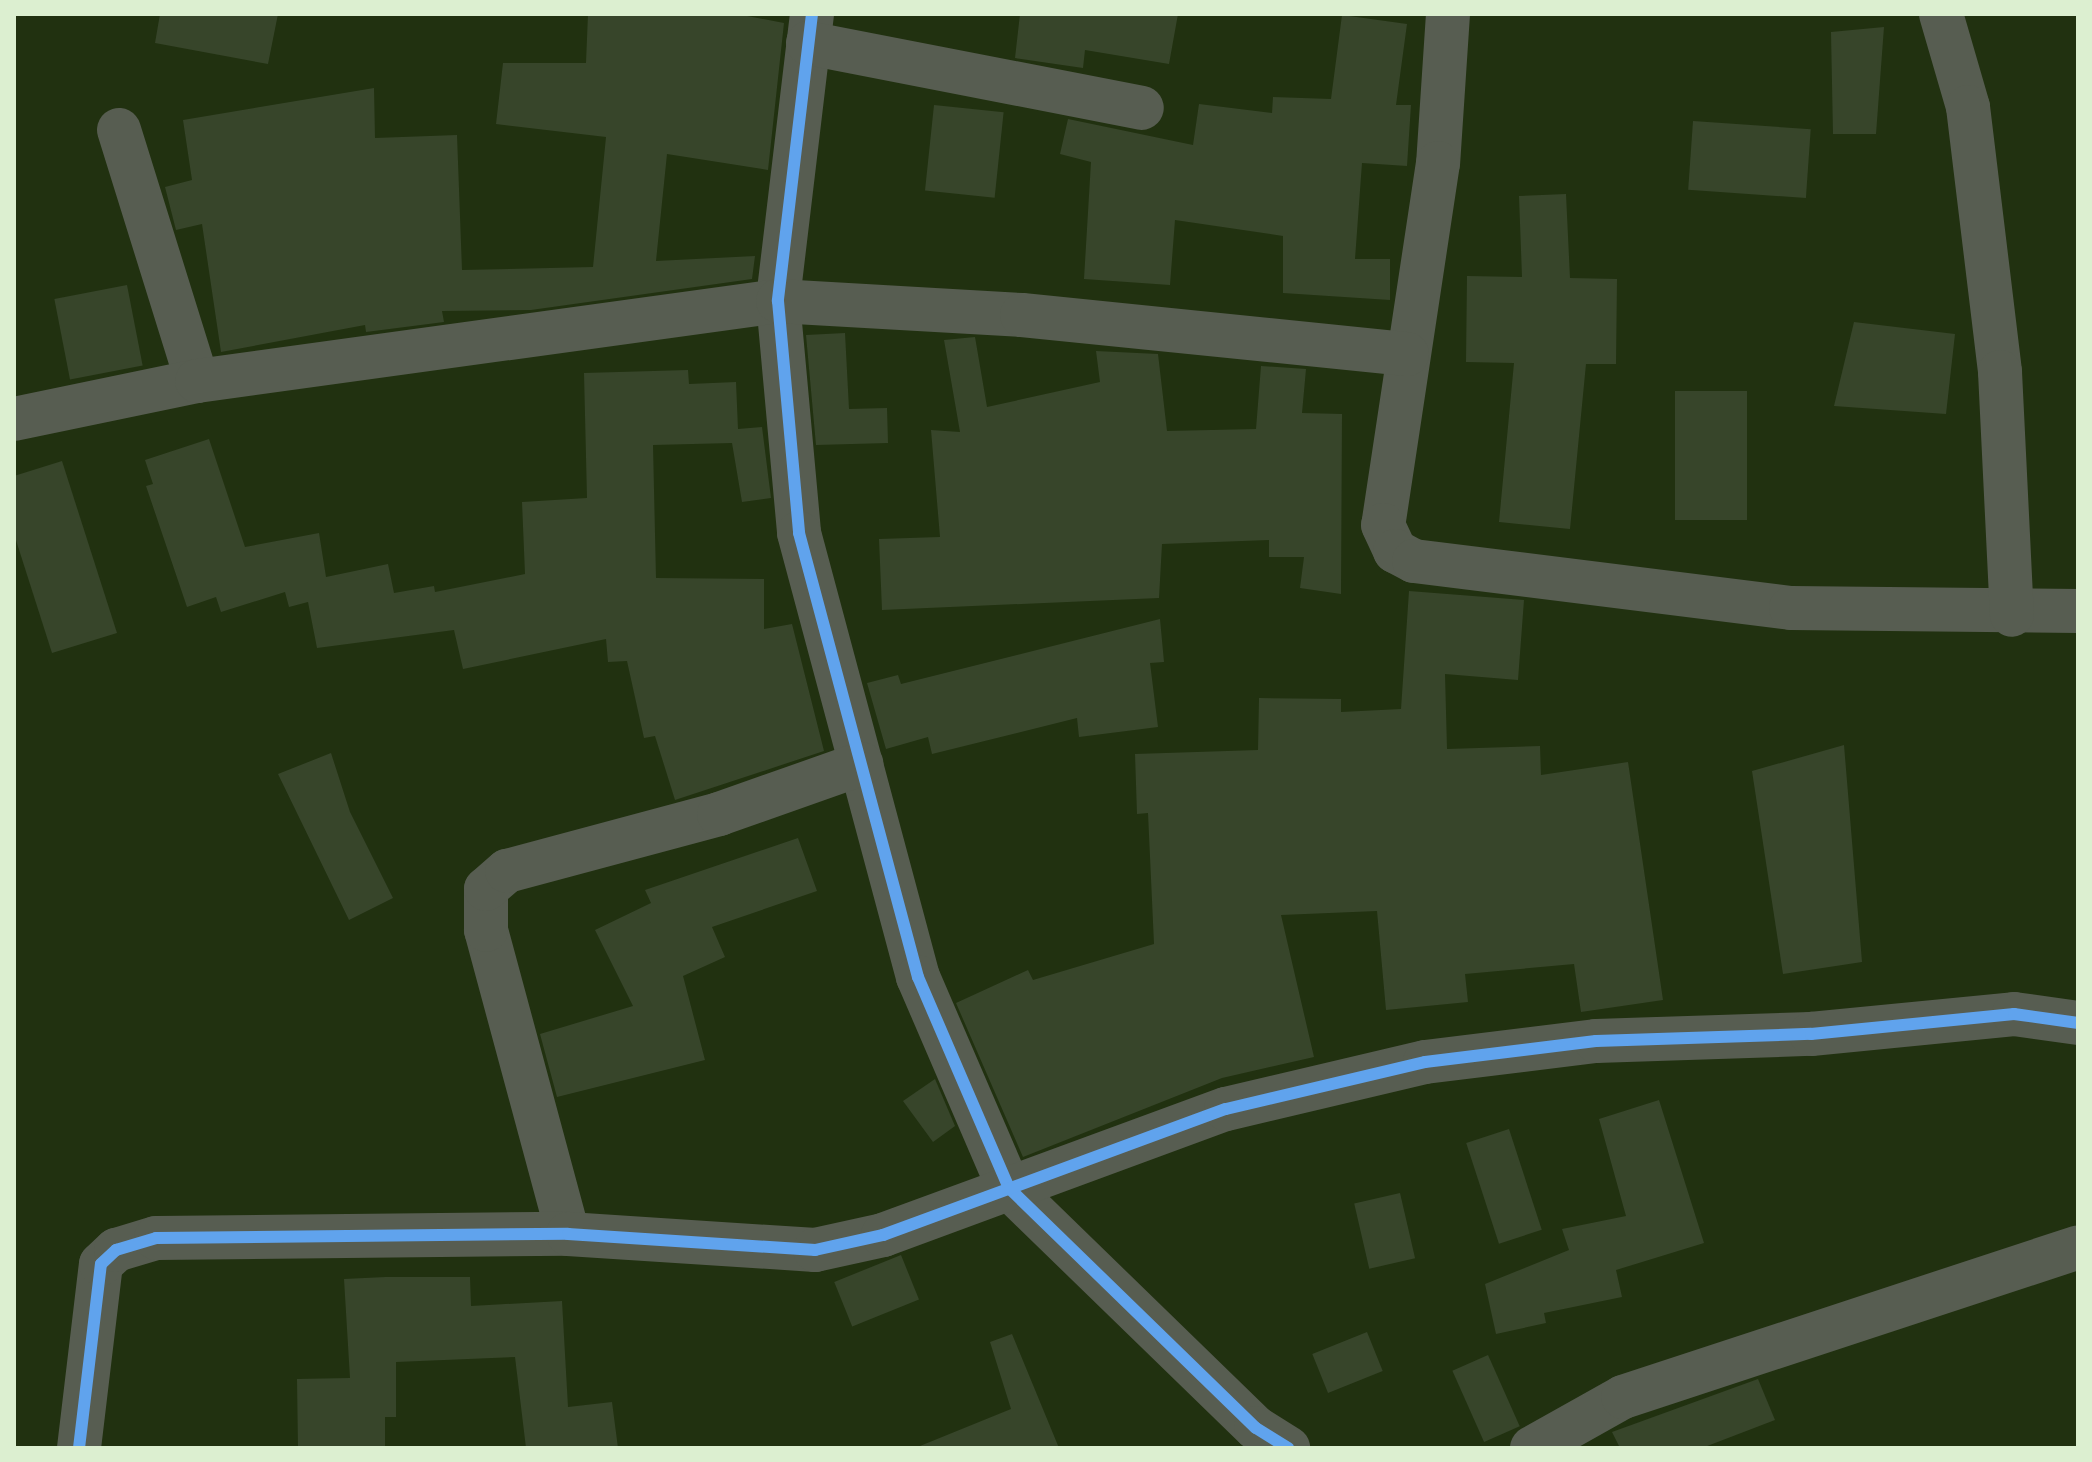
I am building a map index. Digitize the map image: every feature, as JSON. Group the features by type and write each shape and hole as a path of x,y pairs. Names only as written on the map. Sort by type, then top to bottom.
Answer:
{"street":[{"path":"1448,14 1438,163 1383,525 1395,551 1414,561 1791,608 2012,615 2078,611"},
{"path":"1941,14 1968,107 2000,372 2012,615"},
{"path":"1142,108 810,29 778,301 799,533 918,977 1009,1188 1259,1441"},
{"path":"119,130 197,381"},
{"path":"14,419 197,381 778,301 1022,315 1407,354"},
{"path":"568,1234 486,930 486,889 507,871 719,814 861,764"},
{"path":"79,1448 92,1309 101,1264 116,1250 156,1238 568,1234 815,1250 883,1235 1226,1109 1425,1062 1596,1041 1811,1034 2014,1014 2078,1023"},
{"path":"1532,1448 1650,1387 2078,1247"}],"building":[{"path":"160,14 278,14 268,64 155,43"},
{"path":"588,14 737,14 784,23 768,170 667,154 656,261 755,256 752,279 531,310 442,311 444,322 366,332 365,325 221,352 202,224 176,230 165,187 192,180 183,120 374,88 375,138 457,135 462,270 593,267 606,137 496,124 503,63 586,63"},
{"path":"1020,14 1178,14 1169,64 1085,50 1083,68 1015,58"},
{"path":"1342,15 1407,24 1396,105 1411,105 1407,166 1362,163 1355,259 1390,259 1390,300 1283,293 1283,236 1175,220 1170,285 1084,279 1091,162 1060,154 1068,119 1193,145 1199,104 1272,113 1273,97 1331,99"},
{"path":"1884,27 1876,134 1833,134 1831,32"},
{"path":"934,105 1004,112 995,198 925,191"},
{"path":"1693,121 1811,129 1806,198 1688,190"},
{"path":"1566,194 1570,278 1617,279 1616,364 1586,364 1570,529 1499,522 1514,363 1466,362 1467,276 1522,277 1519,196"},
{"path":"127,285 143,365 70,380 54,299"},
{"path":"1854,322 1955,334 1946,414 1834,406"},
{"path":"845,333 849,409 887,408 888,443 816,445 806,335"},
{"path":"975,337 987,407 1100,382 1096,351 1158,354 1167,431 1256,429 1261,366 1306,369 1302,413 1342,414 1341,594 1300,588 1304,557 1269,557 1269,540 1162,544 1159,598 882,610 879,539 940,537 931,430 960,432 944,340"},
{"path":"688,370 689,384 736,382 738,429 762,427 771,498 742,502 732,443 653,445 656,578 764,579 764,629 792,624 824,751 675,800 655,736 644,738 627,661 608,662 606,639 463,669 454,630 317,648 308,602 289,607 285,592 221,612 216,597 187,607 146,486 153,484 145,460 209,439 245,547 319,533 326,577 388,564 394,593 434,586 435,592 525,574 522,502 587,498 584,373"},
{"path":"1675,391 1747,391 1747,520 1675,520"},
{"path":"62,461 117,633 52,653 14,534 14,476"},
{"path":"1409,591 1524,600 1518,680 1445,674 1447,749 1540,746 1541,775 1628,762 1663,1000 1581,1012 1574,964 1465,974 1468,1002 1386,1010 1377,911 1281,915 1314,1057 1222,1078 1023,1157 956,1003 1028,970 1033,980 1154,944 1148,813 1137,814 1135,754 1258,750 1259,698 1341,699 1341,712 1401,709"},
{"path":"1160,619 1164,662 1150,663 1158,727 1079,737 1077,718 932,754 928,737 886,749 867,683 898,675 901,684"},
{"path":"1844,745 1862,962 1783,974 1752,771"},
{"path":"331,753 350,812 393,898 349,920 278,774"},
{"path":"798,838 817,891 712,927 725,957 683,976 705,1060 557,1097 540,1034 633,1006 595,930 651,903 645,890"},
{"path":"935,1079 955,1126 933,1142 903,1101"},
{"path":"1659,1100 1704,1243 1616,1270 1622,1297 1544,1313 1546,1323 1496,1334 1485,1284 1569,1250 1562,1229 1626,1216 1599,1119"},
{"path":"1509,1129 1542,1230 1499,1244 1466,1143"},
{"path":"1400,1193 1415,1258 1369,1269 1354,1204"},
{"path":"901,1255 919,1300 852,1326 834,1282"},
{"path":"470,1277 471,1306 562,1301 568,1407 612,1402 618,1448 526,1448 515,1357 396,1362 396,1417 385,1417 385,1448 298,1448 297,1379 350,1378 344,1279"},
{"path":"1367,1332 1383,1371 1328,1393 1312,1354"},
{"path":"1012,1334 1059,1448 915,1448 1011,1409 990,1342"},
{"path":"1488,1355 1520,1426 1484,1442 1452,1371"},
{"path":"1758,1379 1775,1420 1702,1448 1620,1448 1612,1432"}],"cycle path":[{"path":"812,14 778,301 799,533 918,977 1009,1188 1256,1428 1288,1448"},
{"path":"79,1448 101,1264 116,1250 156,1238 568,1234 815,1250 883,1235 1226,1109 1425,1062 1596,1041 1811,1034 2014,1014 2078,1023"}]}
